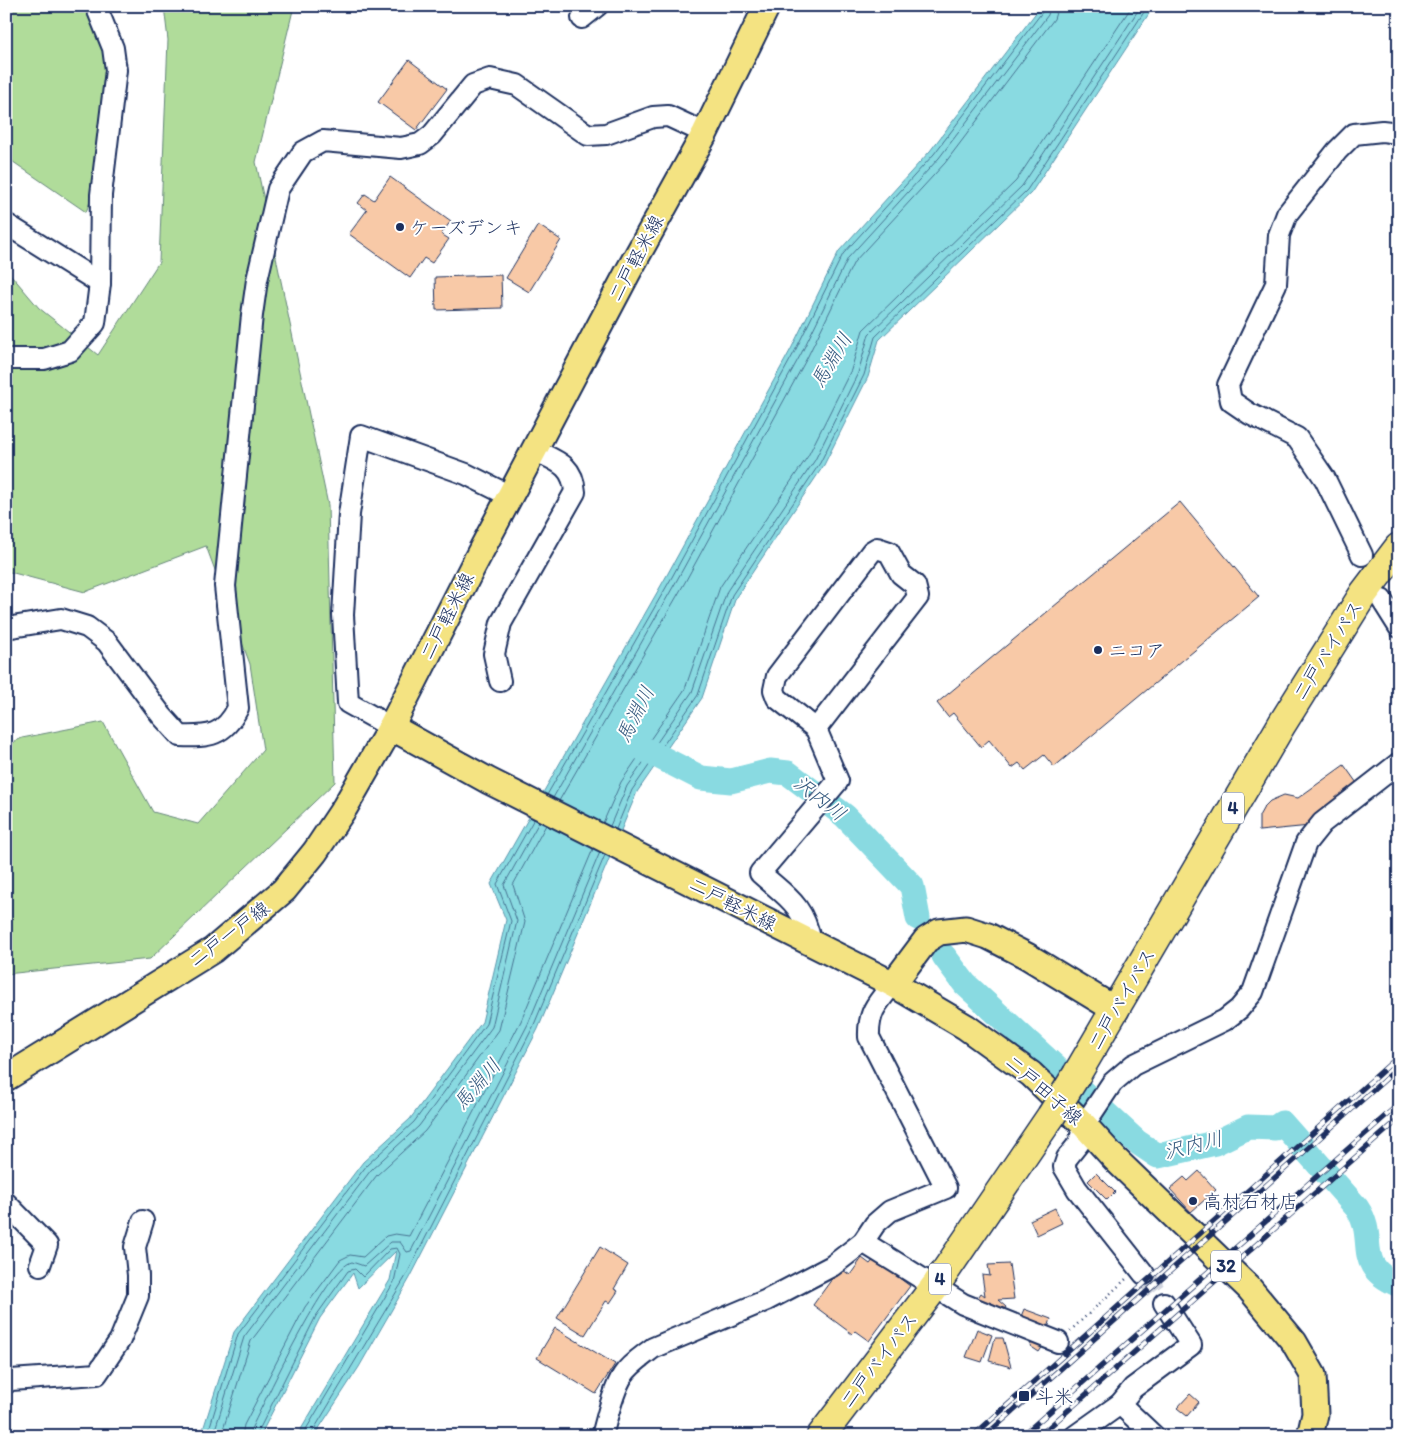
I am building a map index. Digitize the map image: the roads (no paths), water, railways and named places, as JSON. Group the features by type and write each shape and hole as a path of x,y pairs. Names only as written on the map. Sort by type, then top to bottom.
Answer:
{"highway":[{"name":"二戸バイパス","path":"821,1436 936,1285 1050,1116 1116,1010 1282,724 1364,593 1399,547"}],"main road":[{"name":"二戸軽米線","path":"767,6 705,133 534,450 391,727 489,781 893,984"},
{"name":"二戸一戸線","path":"6,1078 213,950 284,890 315,852 345,807 391,727"},
{"path":"893,984 926,940 940,932 966,929 988,936 1027,956 1116,1010"},
{"name":"二戸田子線","path":"893,984 966,1028 1031,1074 1084,1124 1115,1159 1249,1288 1294,1342 1313,1375 1315,1414 1310,1436"}],"street":[{"path":"6,359 44,359 70,351 95,323 100,283 101,195 116,70 113,48 96,6"},
{"path":"6,628 61,619 87,627 107,642 162,716 180,736 206,737 230,725 238,708 225,586 252,315 257,280 278,189 303,152 323,141 400,148 420,144 432,135 473,85 490,79 517,85 588,135 606,134 653,117 668,116 705,133"},
{"path":"1362,555 1325,479 1297,438 1250,414 1231,400 1228,385 1276,284 1279,235 1287,214 1337,151 1354,134 1382,131 1399,133"},
{"path":"6,224 100,283"},
{"path":"391,727 348,703 344,615 349,514 361,436 466,474 510,496"},
{"path":"500,681 494,654 501,622 575,492 574,481 564,465 534,450"},
{"path":"811,944 807,923 796,905 760,873 838,781 816,729 777,698 774,690 777,676 872,551 877,548 889,552 901,574 915,585 918,597 816,729"},
{"path":"1382,600 1399,627"},
{"path":"1141,1270 1077,1189 1064,1167 1066,1158 1079,1144 1084,1124 1122,1073 1133,1065 1226,1020 1239,1009 1252,992 1262,970 1306,843 1322,823 1399,763"},
{"path":"602,1436 623,1375 640,1357 653,1348 767,1300 832,1266 863,1242 875,1224 890,1211 946,1188 869,1037 868,1024 874,1006 893,984"},
{"path":"6,1203 47,1245 40,1265"},
{"path":"6,1383 10,1380 97,1374 120,1340 138,1296 135,1247 143,1221"},
{"path":"863,1242 936,1285 963,1304 1058,1342"},
{"path":"1075,1436 1120,1404 1133,1388 1191,1345 1164,1302"},
{"path":"1120,1404 1154,1436"}],"water":[{"name":"馬淵川","path":"1041,6 1154,6 1031,193 879,340 868,377 824,465 736,597 702,698 637,792 538,1029 410,1278 359,1367 314,1436 297,1436 390,1280 396,1251 358,1288 353,1273 320,1318 260,1436 201,1436 234,1332 363,1162 410,1119 482,1022 506,920 491,884 667,575 791,349 839,251 930,151"}],"waterway":[{"name":"沢内川","path":"632,743 701,778 731,781 770,771 788,773 845,816 912,886 918,918"},
{"name":"沢内川","path":"944,956 965,984 1137,1142 1158,1156 1215,1143 1248,1127 1275,1128 1282,1123 1357,1208 1366,1231 1370,1260 1375,1269 1384,1277 1399,1285"}],"tunnel":[{"path":"1144,1274 1164,1303"}],"railway":[{"path":"973,1436 1399,1056"},
{"path":"985,1436 1399,1067"},
{"path":"1022,1436 1399,1104"},
{"path":"1039,1436 1399,1119"}],"place":[{"name":"ケーズデンキ","path":"400,227"},
{"name":"ニコア","path":"1098,650"},
{"name":"高村石材店","path":"1193,1201"},
{"name":"斗米","path":"1024,1396"}]}
